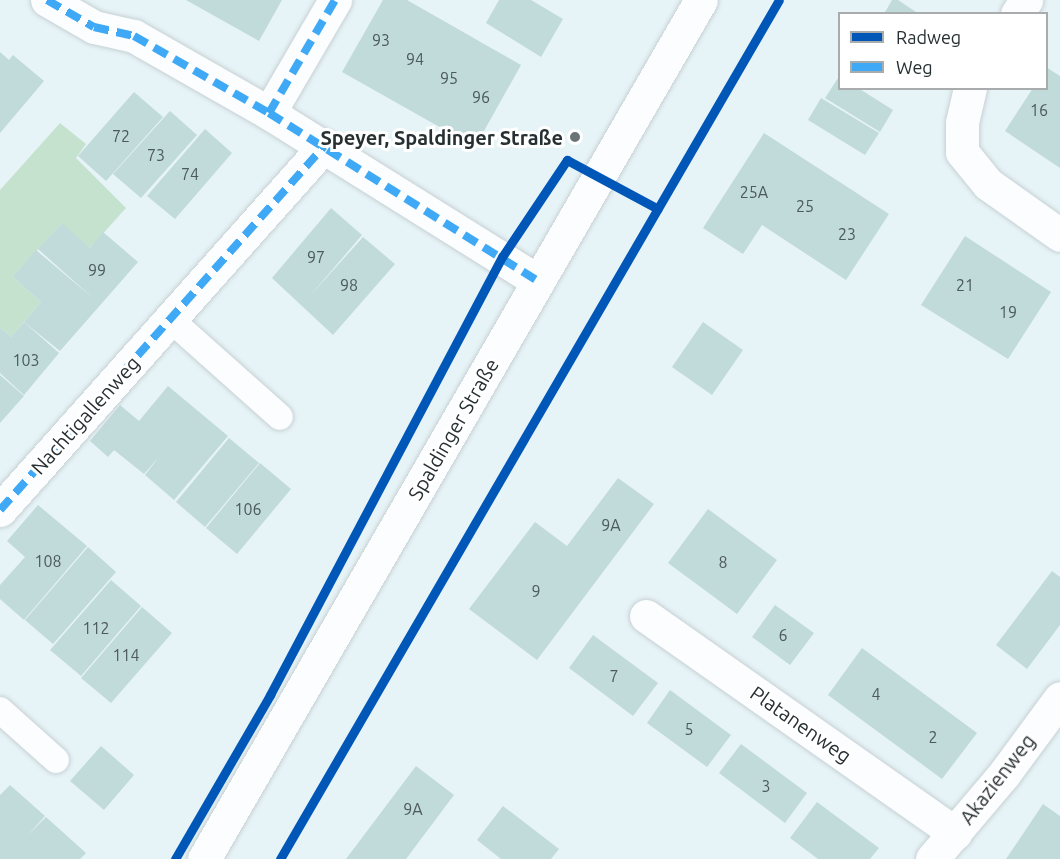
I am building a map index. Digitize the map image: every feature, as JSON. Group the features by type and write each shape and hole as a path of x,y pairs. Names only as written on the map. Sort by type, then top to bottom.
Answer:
{"street":[{"path":"47,0 94,27 134,36 269,113 538,281"},
{"path":"269,113 335,0"},
{"name":"Spaldinger Straße","path":"204,859 701,0"},
{"path":"970,90 962,123 962,152 988,184 1060,235"},
{"name":"Nachtigallenweg","path":"0,510 324,146"},
{"name":"Platanenweg","path":"646,616 955,833"},
{"name":"Akazienweg","path":"932,859 955,833 1060,698"}],"lane":[{"path":"170,319 280,417"},
{"path":"0,710 56,760"}],"green space":[{"path":"60,123 86,144 76,158 126,208 90,248 61,224 13,277 41,302 11,337 0,327 0,190"}],"building":[{"path":"186,0 282,0 259,41"},
{"path":"383,0 407,0 521,65 475,147 342,72"},
{"path":"499,0 531,0 563,19 541,57 486,23"},
{"path":"892,0 898,0 916,12 885,12"},
{"path":"0,52 9,60 13,55 44,81 0,133"},
{"path":"1048,68 1060,76 1060,168 1005,131 1032,90 1048,90"},
{"path":"838,78 838,90 861,90 893,110 880,132 825,98"},
{"path":"134,92 163,117 106,181 78,156"},
{"path":"821,98 879,133 865,155 808,120"},
{"path":"170,111 197,135 141,198 113,174"},
{"path":"205,129 232,153 175,219 147,196"},
{"path":"764,133 889,214 846,280 762,225 743,254 703,228"},
{"path":"331,208 362,235 310,296 363,237 395,264 333,335 272,278"},
{"path":"62,223 90,248 103,232 138,262 60,351 24,322 41,302 13,277 36,250 94,299 38,249"},
{"path":"965,236 1051,292 1008,359 921,305"},
{"path":"24,322 59,353 24,395 0,373 0,327 11,337"},
{"path":"703,322 743,350 712,395 672,367"},
{"path":"0,375 24,396 0,423"},
{"path":"168,386 228,436 174,500 145,475 159,457 144,474 114,450 108,457 90,441 120,405 139,421"},
{"path":"229,438 259,463 205,527 176,502"},
{"path":"260,463 291,489 237,554 206,528"},
{"path":"618,478 654,504 537,660 469,609 535,522 567,546"},
{"path":"38,505 87,546 24,620 0,599 0,585 25,557 7,541"},
{"path":"708,509 777,560 737,614 668,563"},
{"path":"88,547 116,572 53,644 25,620"},
{"path":"1052,571 1060,577 1060,625 1027,669 996,645"},
{"path":"111,580 141,606 81,676 50,650"},
{"path":"775,605 814,633 790,665 752,637"},
{"path":"142,607 172,633 111,703 81,678"},
{"path":"593,635 658,683 633,716 569,668"},
{"path":"862,648 977,733 942,779 828,695"},
{"path":"670,690 731,735 707,767 647,723"},
{"path":"741,744 807,793 785,823 719,773"},
{"path":"101,746 134,775 104,810 70,781"},
{"path":"416,766 454,795 406,859 346,859"},
{"path":"10,785 45,816 28,835 46,817 86,853 80,859 0,859 0,795"},
{"path":"817,802 879,848 870,859 818,859 790,838"},
{"path":"1043,804 1060,816 1060,859 1006,859"},
{"path":"503,806 559,849 551,859 501,859 477,840"}],"marked path":[{"path":"47,0 94,27 134,36 269,113 538,281"},
{"path":"269,113 335,0"},
{"path":"0,510 324,146"}],"cycle path":[{"path":"280,859 779,0"},
{"path":"175,859 270,695 502,257 567,160 658,209"}],"place":[{"name":"Speyer, Spaldinger Straße","path":"575,137"}]}
